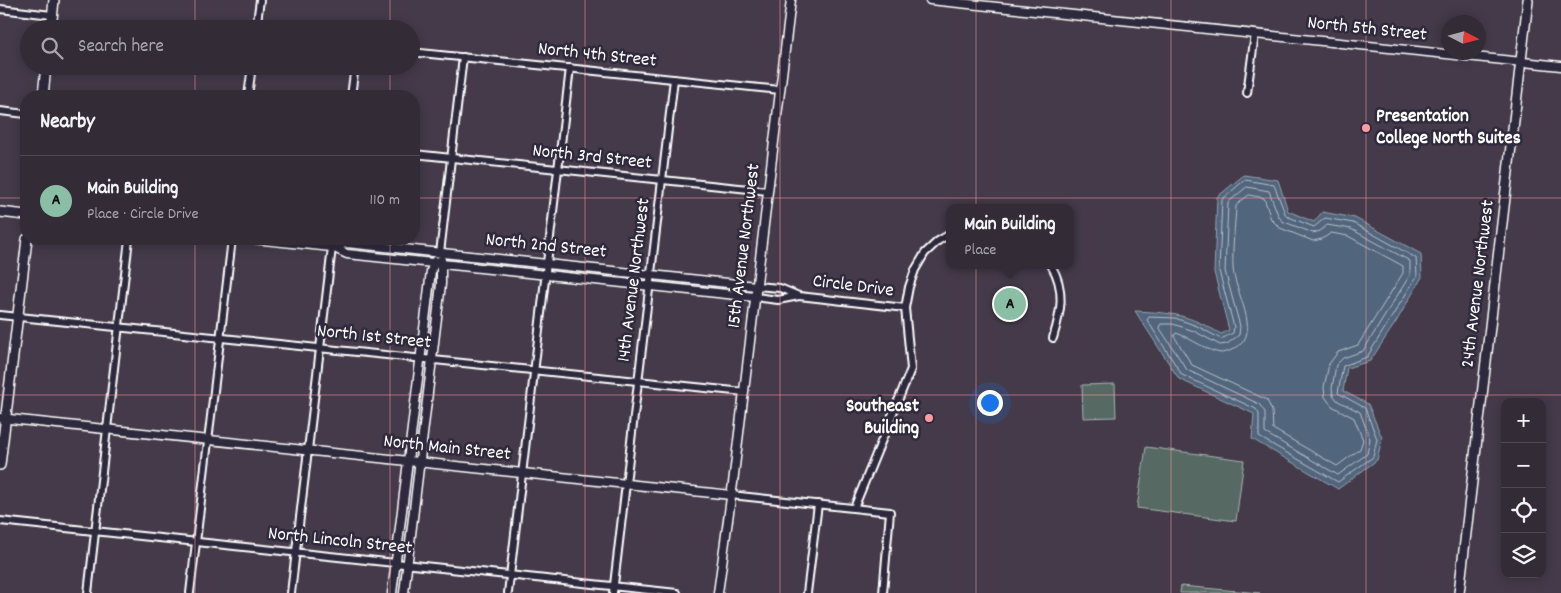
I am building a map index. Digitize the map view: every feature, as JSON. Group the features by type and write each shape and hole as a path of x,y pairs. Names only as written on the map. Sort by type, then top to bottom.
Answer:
{"main road":[{"path":"52,20 54,0"},
{"name":"24th Avenue Northwest","path":"1459,593 1528,0"},
{"path":"44,90 45,75"},
{"path":"0,212 20,214"},
{"path":"0,465 3,418 18,317 25,245"}],"street":[{"path":"257,20 260,0"},
{"name":"15th Avenue Northwest","path":"718,593 792,0"},
{"name":"North 5th Street","path":"930,0 1561,66"},
{"path":"0,9 52,14"},
{"path":"1248,93 1255,34"},
{"name":"North 4th Street","path":"420,53 780,90"},
{"path":"404,593 432,359 441,265 440,253 463,57"},
{"path":"508,593 570,68"},
{"path":"249,90 251,75"},
{"path":"352,90 354,75"},
{"name":"14th Avenue Northwest","path":"614,590 674,79"},
{"path":"0,111 20,113"},
{"name":"North 3rd Street","path":"420,155 768,191"},
{"name":"Circle Drive","path":"854,508 911,369 905,308 915,270 925,253 946,236"},
{"path":"88,593 128,245"},
{"path":"190,593 231,245"},
{"path":"291,593 333,245"},
{"name":"North 2nd Street","path":"335,245 346,254 755,297"},
{"name":"North 2nd Street","path":"366,245 756,286"},
{"path":"392,593 433,264 440,253"},
{"path":"1053,338 1062,297 1054,269"},
{"name":"Circle Drive","path":"756,286 780,288 798,296 905,308"},
{"name":"Circle Drive","path":"755,297 778,300 798,296"},
{"name":"North 1st Street","path":"0,315 744,392"},
{"name":"North Main Street","path":"3,418 890,512 883,593"},
{"path":"807,593 818,504"},
{"name":"North Lincoln Street","path":"0,521 408,564 614,590 677,593"}],"green space":[{"path":"1115,384 1116,417 1083,418 1082,385"},
{"path":"1146,447 1244,460 1236,521 1137,508"},
{"path":"1181,586 1260,593 1180,593"}],"water":[{"path":"1244,175 1278,180 1288,211 1314,222 1322,212 1355,218 1421,254 1422,277 1396,322 1370,361 1347,368 1343,391 1368,404 1382,438 1377,460 1338,489 1252,439 1254,414 1179,379 1135,311 1189,318 1221,334 1229,330 1214,272 1217,197"}],"place":[{"name":"Presentation College North Suites","path":"1366,128"},
{"name":"Main Building","path":"1010,304"},
{"name":"Southeast Building","path":"929,418"}]}
